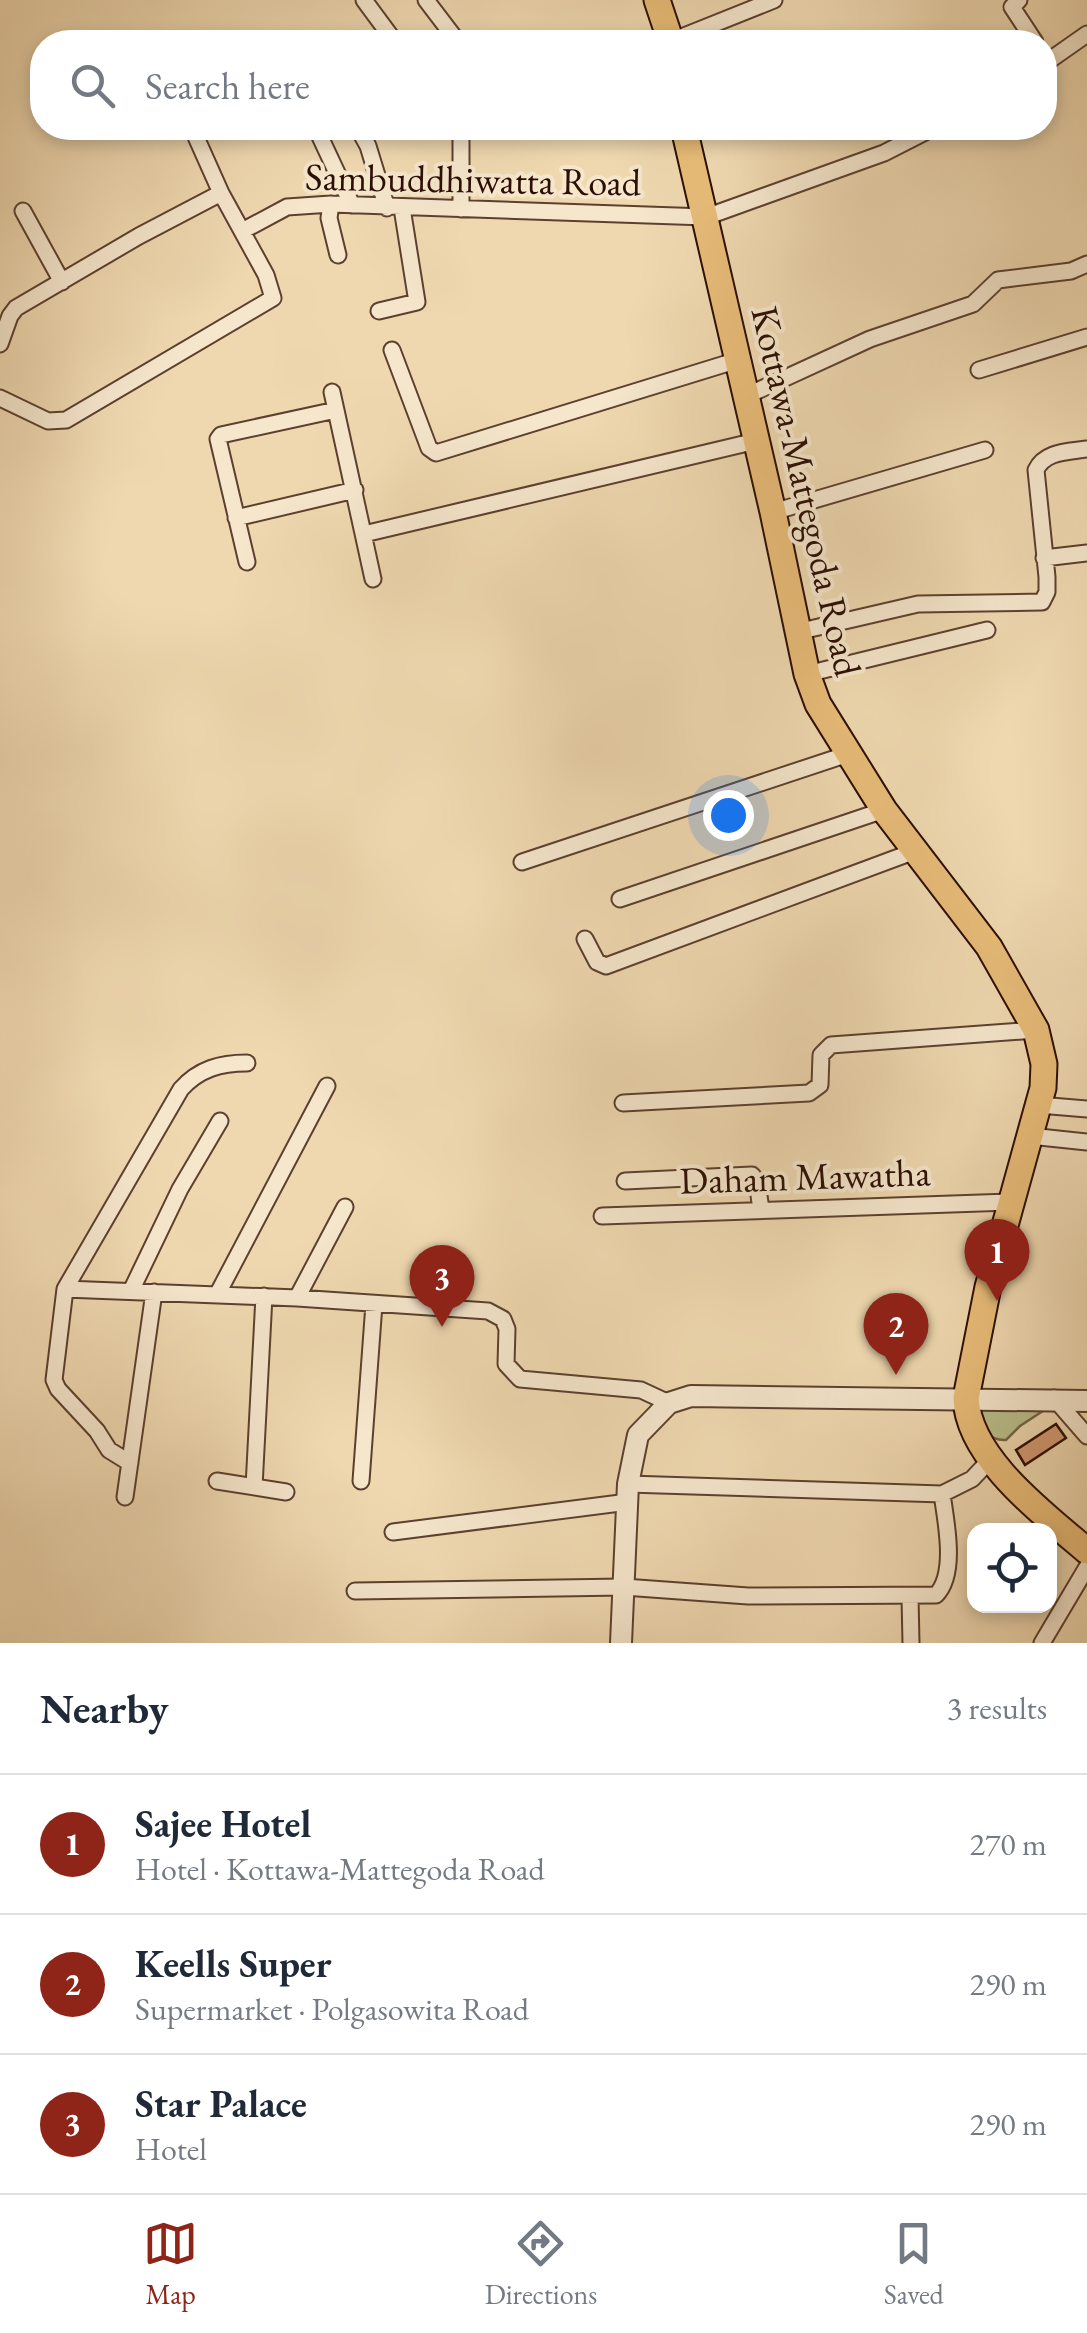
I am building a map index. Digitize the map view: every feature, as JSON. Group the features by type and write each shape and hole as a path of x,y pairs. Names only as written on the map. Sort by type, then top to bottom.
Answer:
{"main road":[{"path":"657,0 667,30"},
{"name":"Kottawa-Mattegoda Road","path":"687,140 807,674 818,704 884,810 988,947 1036,1030 1044,1064 1039,1106 988,1287 966,1398"},
{"path":"966,1398 970,1424 989,1460 1087,1551"}],"street":[{"path":"364,0 387,30"},
{"path":"426,0 449,30"},
{"path":"700,30 774,0"},
{"path":"726,30 767,15 786,0"},
{"path":"1018,0 1012,7 1027,30"},
{"path":"1057,53 1087,34"},
{"path":"0,398 48,421 66,420 272,298 266,275 197,140"},
{"path":"322,140 352,205"},
{"path":"365,140 394,208 417,302 379,311"},
{"path":"461,140 461,209"},
{"path":"706,217 908,140"},
{"path":"0,344 16,308 221,192"},
{"path":"331,204 329,218 338,254"},
{"name":"Sambuddhiwatta Road","path":"244,230 287,207 331,204 706,217"},
{"path":"23,211 62,282"},
{"path":"746,396 870,340 973,304 998,280 1071,270 1087,264"},
{"path":"979,370 1087,337"},
{"path":"392,350 429,448 436,453 738,360"},
{"path":"332,392 372,578"},
{"path":"247,562 218,442 220,435 336,410"},
{"path":"364,534 756,441"},
{"path":"798,632 918,604 1042,602 1047,592 1036,470 1040,461 1051,455 1087,448"},
{"path":"773,512 985,450"},
{"path":"236,518 355,490"},
{"path":"1044,558 1087,553"},
{"path":"807,674 987,630"},
{"path":"522,862 848,754"},
{"path":"620,898 884,810"},
{"path":"585,939 597,962 606,966 915,851"},
{"path":"623,1103 809,1093 820,1085 821,1055 831,1046 1036,1030"},
{"path":"130,1463 109,1450 58,1389 54,1370 65,1289 180,1089 210,1068 247,1063"},
{"path":"218,1294 328,1086"},
{"path":"1039,1106 1087,1109"},
{"path":"131,1292 180,1189 220,1121"},
{"path":"1030,1136 1087,1142"},
{"path":"625,1181 752,1176 758,1181 761,1210"},
{"name":"Daham Mawatha","path":"602,1216 1010,1202"},
{"path":"297,1298 346,1207"},
{"path":"65,1289 264,1296 488,1311 503,1319 507,1328 506,1364 520,1379 641,1390 669,1403"},
{"path":"125,1497 154,1292"},
{"path":"254,1487 264,1296"},
{"path":"361,1481 374,1304"},
{"path":"620,1643 628,1493 638,1435 669,1403 692,1396 1087,1401"},
{"path":"1054,1398 1087,1436"},
{"path":"393,1532 628,1493 942,1494 972,1479 989,1460"},
{"path":"218,1481 286,1492"},
{"path":"355,1591 624,1587 748,1596 936,1595 944,1587 947,1564 942,1494"},
{"path":"1042,1643 1087,1568"},
{"path":"910,1597 911,1643"}],"green space":[{"path":"984,1401 1052,1405 1006,1440 1000,1440 985,1432 971,1412"}],"building":[{"path":"1056,1424 1066,1438 1025,1465 1016,1450"}],"place":[{"name":"Sajee Hotel","path":"997,1301"},
{"name":"Star Palace","path":"442,1327"},
{"name":"Keells Super","path":"896,1375"}]}
